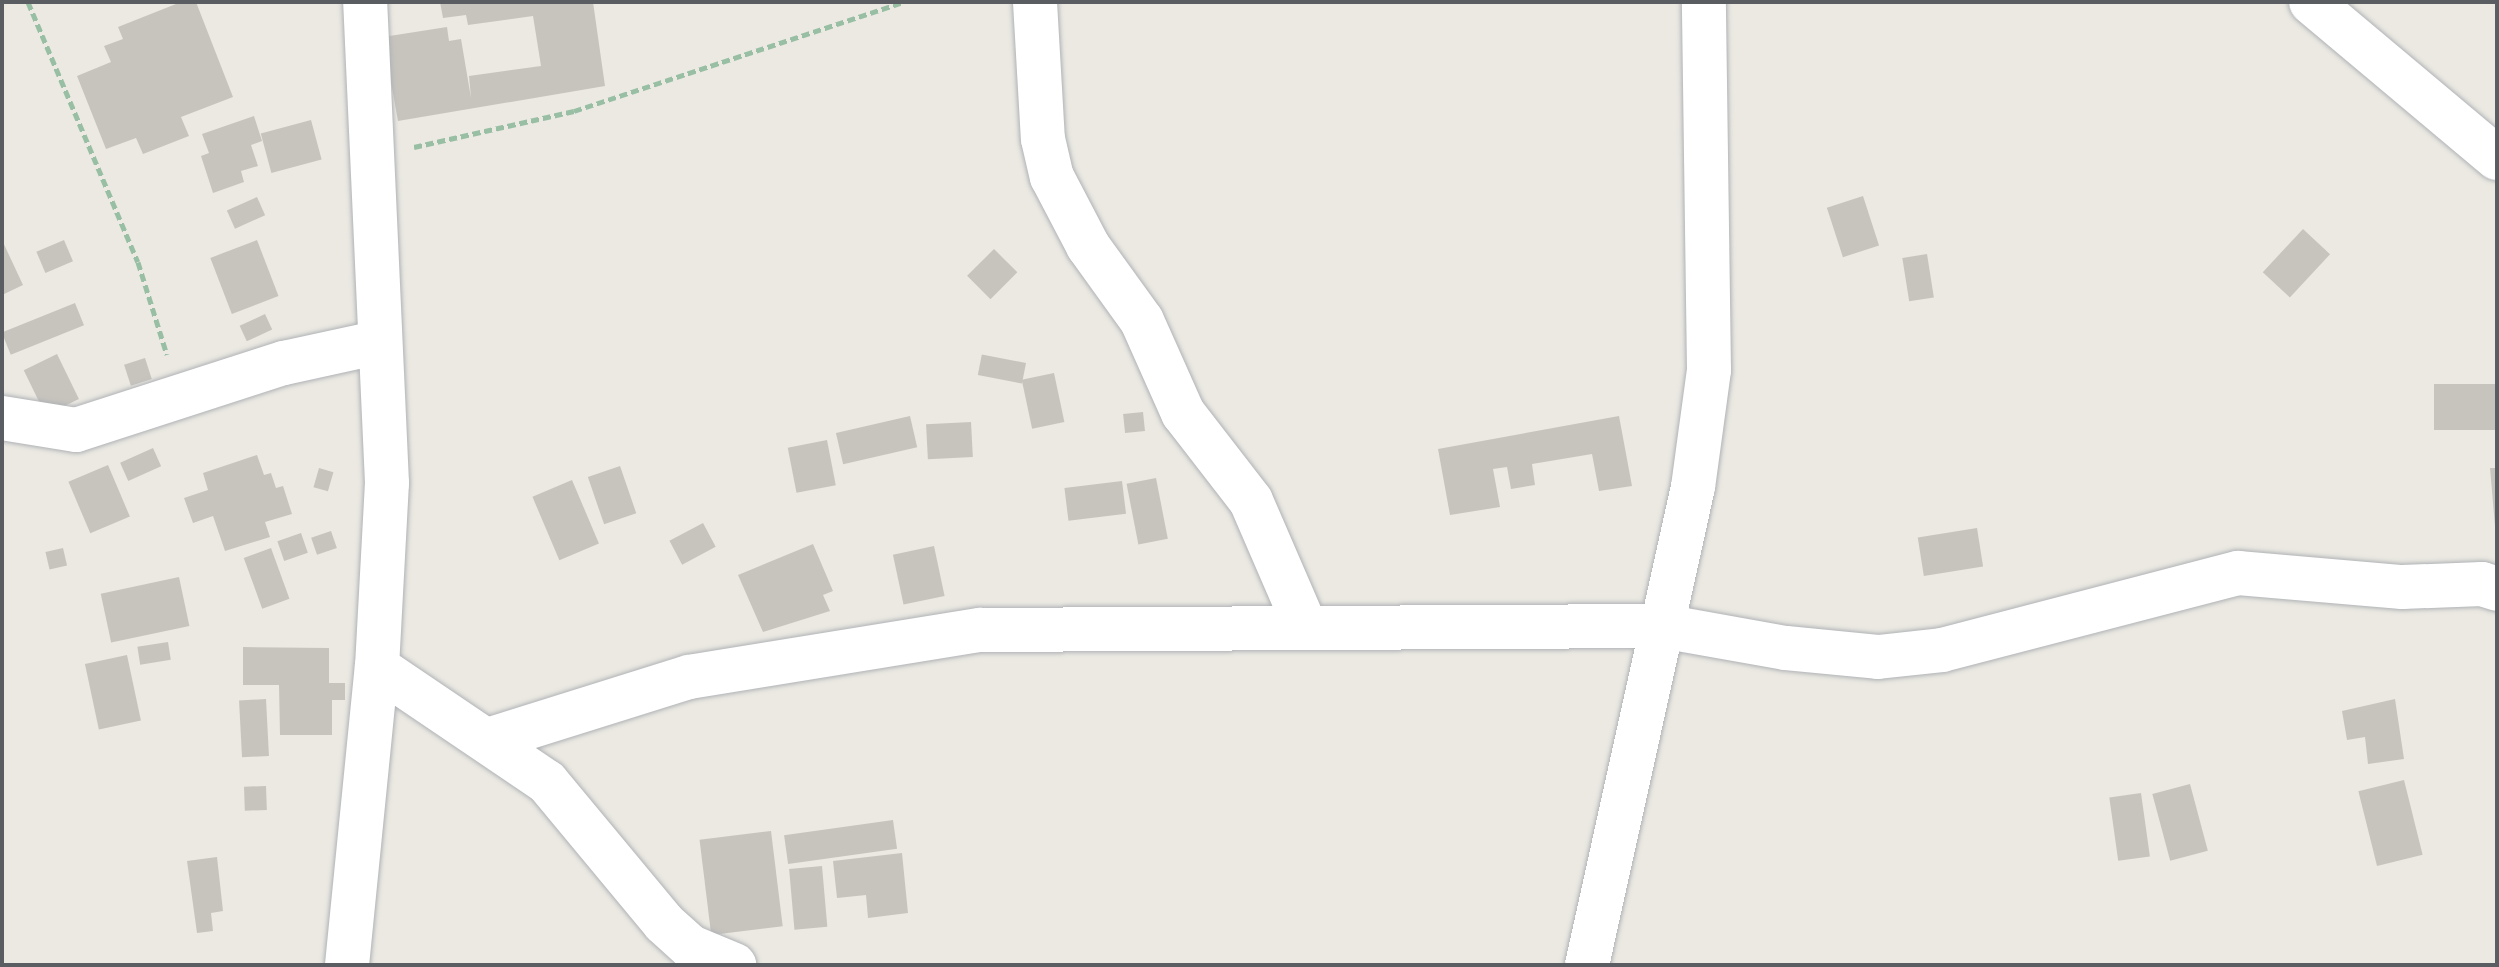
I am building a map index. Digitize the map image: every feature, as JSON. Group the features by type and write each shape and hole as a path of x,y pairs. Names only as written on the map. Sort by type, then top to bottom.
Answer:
{"street":[{"path":"347,965 377,667 387,483 365,2"},
{"path":"1035,2 1042,125 1052,177 1088,246 1142,321 1183,413 1251,501 1306,628"},
{"path":"1587,965 1693,487 1709,370 1704,2"},
{"path":"2311,2 2497,158"},
{"path":"2,418 76,430 284,363 380,342"},
{"path":"488,740 689,677 980,630 1662,626 1786,648 1878,657 1942,650 2238,573 2402,587 2482,584 2497,589"},
{"path":"377,667 547,782 664,923 691,947 734,965"}],"path":[{"path":"28,2 138,262 160,339 186,396"},
{"path":"371,158 574,111 904,2"}],"building":[{"path":"181,2 196,2 233,97 181,117 189,136 143,154 136,138 106,149 77,76 111,62 104,46 123,39 118,27"},
{"path":"440,2 593,2 605,86 398,121 383,37 447,27 449,41 461,39 471,98 469,76 541,66 533,16 468,25 466,15 443,18"},
{"path":"254,116 262,141 251,145 258,166 241,171 244,182 213,193 201,156 209,153 202,134"},
{"path":"311,120 322,160 271,173 261,133"},
{"path":"1863,196 1879,245 1843,257 1827,208"},
{"path":"257,197 265,215 235,229 227,210"},
{"path":"2303,229 2330,254 2290,297 2263,272"},
{"path":"2,240 23,285 2,295"},
{"path":"64,240 73,261 45,273 36,252"},
{"path":"257,240 279,296 232,314 210,258"},
{"path":"994,249 1017,272 990,299 967,276"},
{"path":"1927,254 1934,297 1909,301 1902,258"},
{"path":"75,303 84,325 11,355 2,332"},
{"path":"265,314 272,329 247,341 240,326"},
{"path":"57,354 79,399 46,415 24,370"},
{"path":"982,354 1026,363 1022,384 978,375"},
{"path":"145,358 152,379 131,386 124,365"},
{"path":"1054,373 1064,422 1032,429 1022,380"},
{"path":"2434,384 2497,384 2497,430 2434,430"},
{"path":"1143,412 1145,431 1125,433 1123,414"},
{"path":"910,416 917,447 843,464 836,433"},
{"path":"1619,416 1632,486 1599,491 1592,454 1532,464 1535,485 1511,489 1507,467 1493,469 1500,507 1450,515 1438,449"},
{"path":"971,422 973,457 928,459 926,424"},
{"path":"827,440 836,485 797,493 788,448"},
{"path":"153,448 161,466 128,481 120,463"},
{"path":"257,455 264,475 271,473 276,488 283,486 292,514 265,522 270,537 225,551 213,516 193,523 184,498 208,490 203,473"},
{"path":"108,465 130,517 90,533 68,482"},
{"path":"620,466 636,513 604,524 588,477"},
{"path":"319,468 333,472 328,491 313,487"},
{"path":"2490,468 2497,468 2497,526 2495,526"},
{"path":"1156,478 1168,539 1138,545 1127,484"},
{"path":"572,480 599,544 559,560 532,497"},
{"path":"1122,481 1126,514 1068,521 1064,488"},
{"path":"703,523 716,547 682,565 669,541"},
{"path":"1977,528 1983,567 1924,576 1918,537"},
{"path":"331,531 337,548 317,555 311,538"},
{"path":"301,533 308,553 284,561 277,541"},
{"path":"813,544 833,591 823,595 830,611 763,632 738,575"},
{"path":"934,546 945,596 904,605 893,555"},
{"path":"63,548 67,566 50,570 45,552"},
{"path":"271,548 289,599 262,609 244,558"},
{"path":"179,577 189,626 111,643 101,594"},
{"path":"168,642 171,660 140,665 137,647"},
{"path":"243,647 329,648 329,683 345,683 345,700 332,700 332,735 280,735 279,685 243,685"},
{"path":"127,655 141,721 99,729 85,664"},
{"path":"266,699 269,756 242,757 239,700"},
{"path":"2395,699 2404,759 2368,764 2365,737 2347,740 2342,711"},
{"path":"2404,780 2423,855 2377,866 2358,791"},
{"path":"2190,784 2208,851 2170,861 2152,794"},
{"path":"266,786 267,810 245,811 244,787"},
{"path":"2141,793 2150,856 2118,861 2109,797"},
{"path":"893,820 897,849 788,864 784,835"},
{"path":"771,831 783,926 711,935 700,840"},
{"path":"902,853 908,913 868,918 866,895 837,898 833,861"},
{"path":"217,857 223,911 211,913 213,931 197,933 187,861"},
{"path":"822,866 827,927 794,930 789,869"}]}
